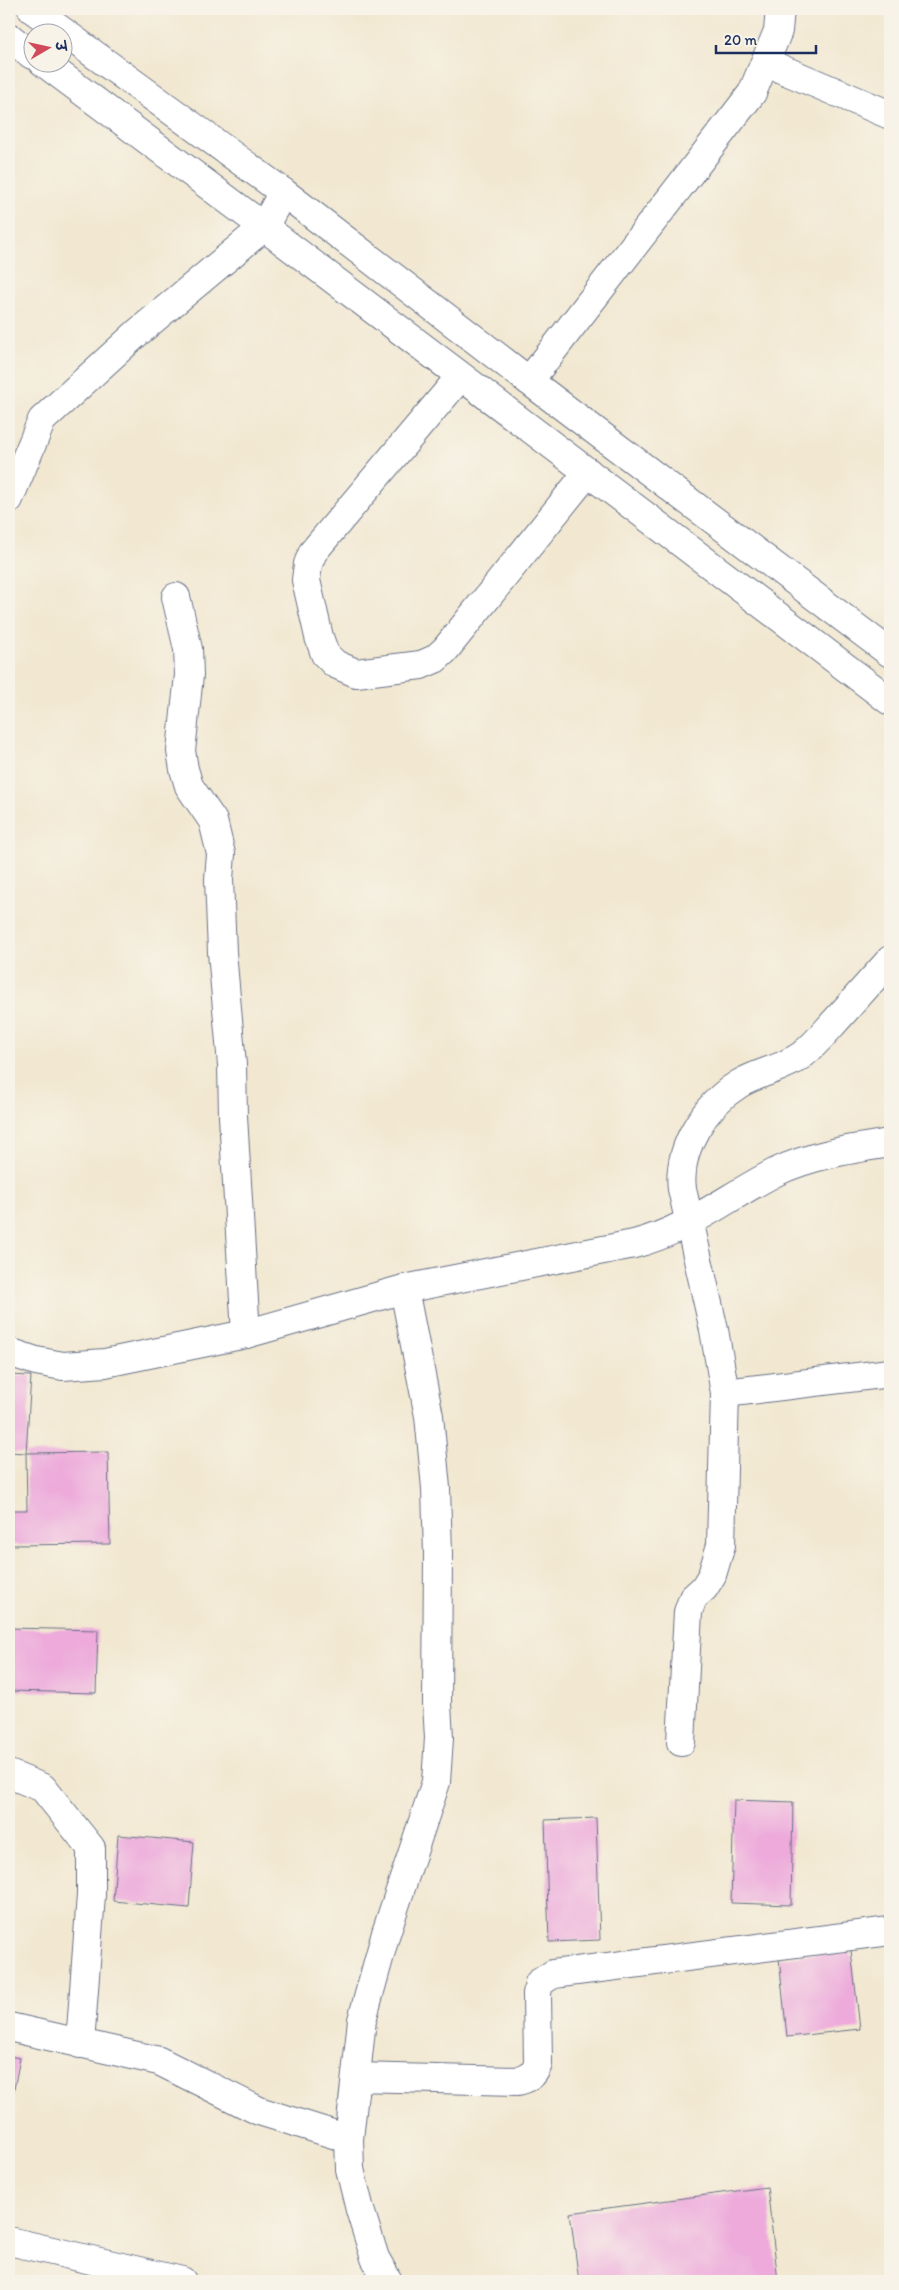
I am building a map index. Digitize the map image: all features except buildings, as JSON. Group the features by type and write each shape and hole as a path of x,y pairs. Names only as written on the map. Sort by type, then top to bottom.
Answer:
{"main road":[{"path":"32,9 283,192 529,381 890,653"},
{"path":"529,381 752,93 778,31 780,9"},
{"path":"9,37 22,47"},
{"path":"765,62 890,116"},
{"path":"56,72 890,701"},
{"path":"9,499 42,420 136,334 264,227 283,192"},
{"path":"460,377 313,552 308,564 306,580 319,637 325,654 335,664 356,673 421,664 436,659 588,472"},
{"path":"176,597 188,649 189,675 181,751 184,769 189,786 213,821 221,854 219,879 222,952 232,1065 233,1116 246,1334"},
{"path":"681,1742 688,1612 693,1598 704,1588 712,1574 721,1544 725,1393 714,1330 689,1223 680,1174 684,1156 696,1129 710,1110 740,1083 800,1056 815,1044 890,960"},
{"path":"9,1352 36,1361 63,1366 81,1366 246,1334 404,1289 634,1244 659,1238 689,1223 777,1172 804,1161 850,1149 890,1143"},
{"path":"388,2281 375,2258 360,2210 350,2169 349,2139 362,2020 401,1886 428,1810 436,1782 439,1760 436,1488 429,1416 404,1289"},
{"path":"725,1393 890,1373"},
{"path":"9,1774 43,1788 90,1848 91,1895 80,2044"},
{"path":"356,2077 518,2081 529,2079 534,2074 538,2064 537,1994 539,1983 553,1974 890,1931"},
{"path":"9,2027 159,2061 260,2111 349,2139"},
{"path":"9,2241 182,2281"}]}
